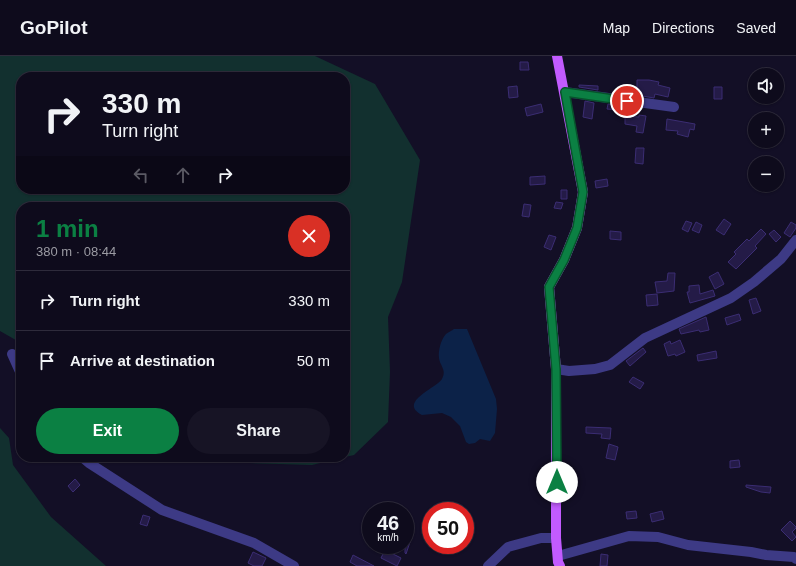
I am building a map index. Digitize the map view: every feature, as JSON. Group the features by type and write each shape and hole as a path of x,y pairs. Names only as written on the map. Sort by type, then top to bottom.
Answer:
{"main road":[{"path":"558,56 583,192 577,228 564,260 549,287 556,369 556,538 558,563"}],"street":[{"path":"565,92 674,107"},
{"path":"556,369 569,371 595,369 610,365 645,338 731,298 743,290 781,259 796,240"},
{"path":"12,354 16,363"},
{"path":"88,462 162,510 254,543 294,566"},
{"path":"558,563 629,536 658,537 688,545 751,552 766,556 794,557 796,559"},
{"path":"488,566 508,547 541,538 556,538"}],"green space":[{"path":"0,56 315,56 349,72 16,72 16,194 350,194 350,72 375,84 420,160 402,282 388,317 390,372 388,422 354,455 350,456 350,202 16,202 16,340 0,331"},
{"path":"0,428 9,438 13,465 51,517 106,566 0,566"},
{"path":"248,462 324,462 312,465"}],"water":[{"path":"454,329 467,329 496,399 497,409 495,433 490,441 480,439 475,443 469,444 466,442 460,426 451,417 442,413 422,415 416,410 414,405 420,396 442,379 444,371 439,358 440,345 446,334"}],"building":[{"path":"520,62 528,62 529,70 520,70"},
{"path":"637,80 659,82 658,85 670,88 668,97 655,94 654,98 637,95"},
{"path":"579,85 598,86 598,90 579,87"},
{"path":"517,86 518,97 509,98 508,87"},
{"path":"714,87 722,87 722,99 714,99"},
{"path":"585,101 594,103 592,119 583,117"},
{"path":"541,104 543,112 527,116 525,108"},
{"path":"608,104 626,107 626,111 607,109"},
{"path":"639,115 646,116 643,133 636,132 637,126 625,124 625,116 639,117"},
{"path":"667,119 695,124 694,130 690,129 688,137 677,134 678,131 666,130"},
{"path":"636,148 644,148 643,164 635,163"},
{"path":"545,176 545,184 530,185 530,177"},
{"path":"607,179 608,186 596,188 595,181"},
{"path":"561,190 567,190 567,199 561,199"},
{"path":"556,202 563,203 561,209 554,208"},
{"path":"524,204 531,205 529,217 522,216"},
{"path":"724,219 731,224 724,235 716,230"},
{"path":"686,221 692,223 688,232 682,229"},
{"path":"696,222 702,225 699,233 692,230"},
{"path":"791,222 796,225 796,228 790,237 784,233"},
{"path":"761,229 766,234 755,246 757,248 736,269 728,262 736,254 734,252 747,239 749,241"},
{"path":"774,230 781,237 776,242 769,234"},
{"path":"610,231 621,232 621,240 610,239"},
{"path":"549,235 556,237 551,250 544,247"},
{"path":"718,272 724,284 715,289 709,277"},
{"path":"668,273 675,273 674,291 657,293 655,282 667,281"},
{"path":"699,285 700,294 713,290 715,296 690,303 687,292 689,292 689,286"},
{"path":"657,294 658,305 647,306 646,295"},
{"path":"756,298 761,311 753,314 749,300"},
{"path":"739,314 741,320 727,325 725,318"},
{"path":"706,317 709,330 700,332 699,330 681,334 679,329"},
{"path":"680,340 685,352 676,356 675,354 668,356 664,344 670,341 671,344"},
{"path":"643,348 646,352 630,366 626,361"},
{"path":"716,351 717,358 698,361 697,355"},
{"path":"633,377 644,383 640,389 629,382"},
{"path":"586,427 611,428 610,439 601,438 602,434 586,433"},
{"path":"609,444 618,447 615,460 606,458"},
{"path":"739,460 740,467 730,468 730,461"},
{"path":"75,479 80,485 73,492 68,486"},
{"path":"746,485 771,487 770,493 761,492 746,487"},
{"path":"636,511 637,518 627,519 626,512"},
{"path":"662,511 664,519 652,522 650,514"},
{"path":"143,515 150,517 147,526 140,524"},
{"path":"790,521 796,527 792,532 796,537 792,541 781,530"},
{"path":"253,552 266,558 262,566 254,566 248,563"},
{"path":"383,554 393,554 401,558 397,566 381,558"},
{"path":"601,554 608,555 607,566 600,566"},
{"path":"353,555 374,566 357,566 350,562"}],"route":[{"path":"557,482 556,369 549,287 564,260 577,228 583,192 565,92 627,101"}]}
